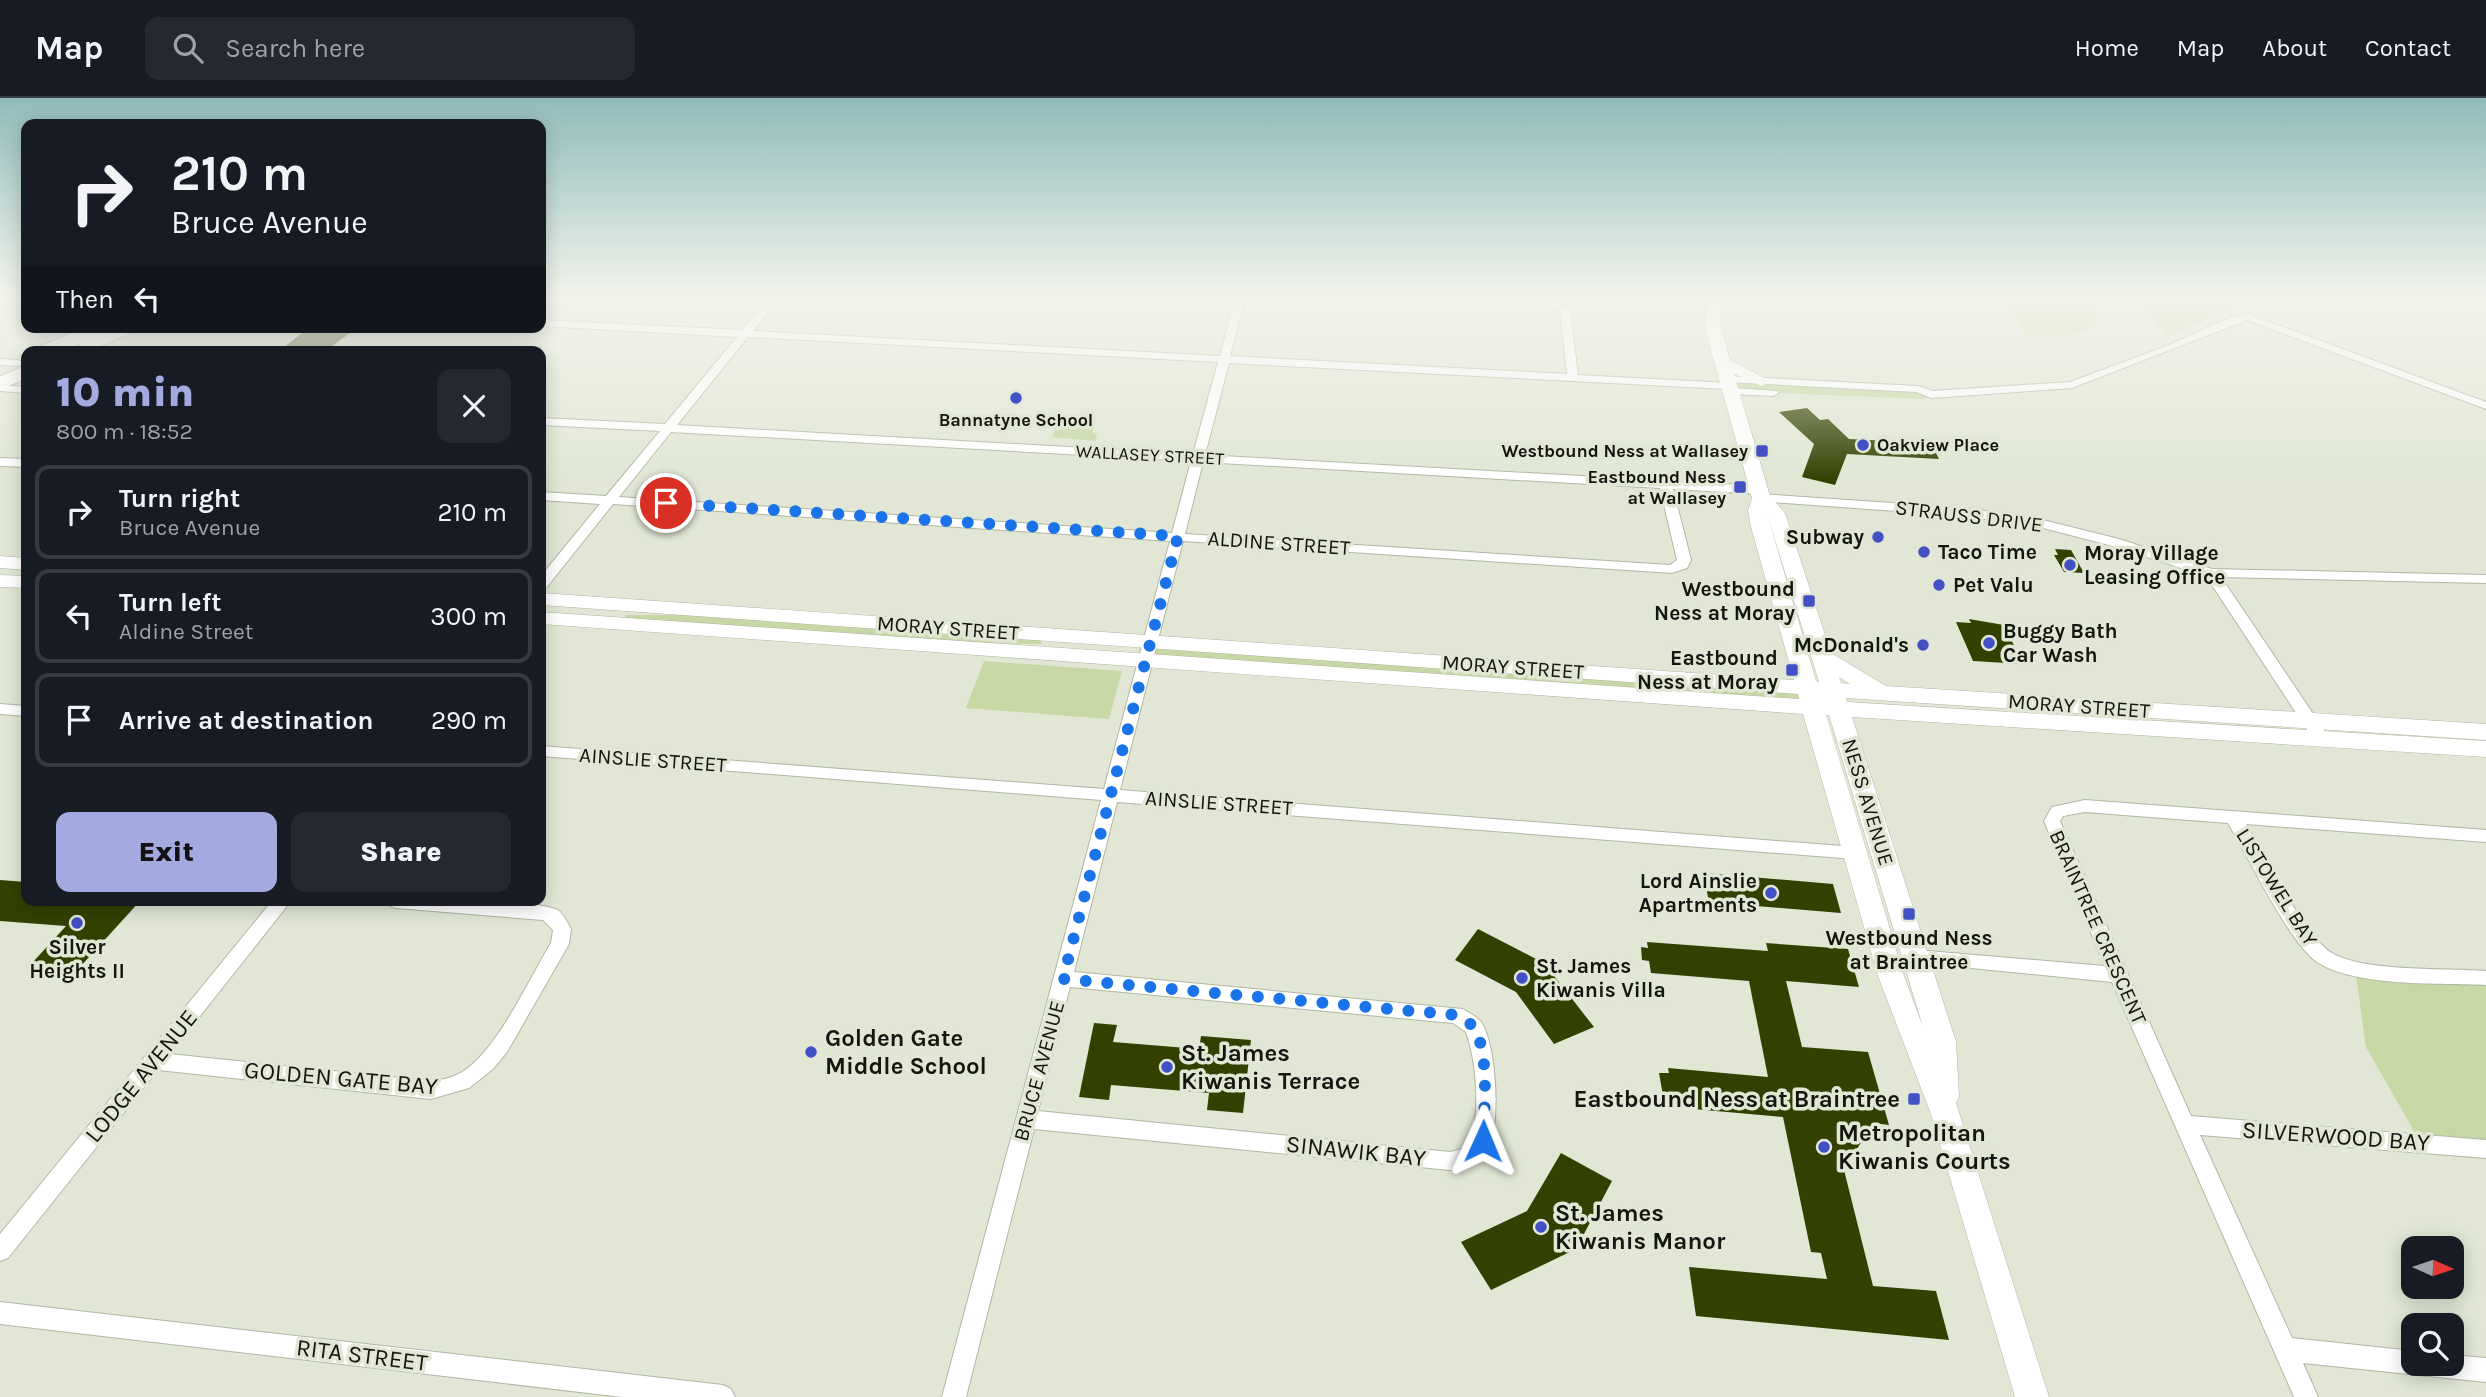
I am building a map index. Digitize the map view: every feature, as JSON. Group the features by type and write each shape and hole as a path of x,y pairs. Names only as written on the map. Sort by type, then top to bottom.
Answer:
{"highway":[{"path":"0,386 14,365"}],"main road":[{"name":"NESS AVENUE","path":"1720,359 1760,494 1776,513 1942,1042 1946,1114"},
{"path":"1721,362 1762,381"},
{"name":"NESS AVENUE","path":"1760,494 1756,511 1891,976 1914,1040 1946,1114 2032,1397"},
{"path":"0,562 21,564"},
{"path":"0,580 21,582"},
{"name":"MORAY STREET","path":"546,600 1148,651 1835,699 2316,730 2486,732"},
{"name":"MORAY STREET","path":"546,618 1148,651"},
{"path":"1822,657 1881,693"},
{"name":"MORAY STREET","path":"1835,699 1881,693 2316,730 2486,750"}],"street":[{"path":"546,579 726,359"},
{"path":"1217,359 1728,385 1924,399 1931,395 2072,385 2142,359"},
{"name":"BRUCE AVENUE","path":"954,1397 1224,359"},
{"path":"1571,359 1573,378"},
{"path":"2361,359 2486,406"},
{"path":"1728,385 1762,381 1918,389 1931,395"},
{"path":"0,386 21,389"},
{"name":"WALLASEY STREET","path":"546,421 1666,485 1760,494"},
{"path":"0,462 21,463"},
{"name":"ALDINE STREET","path":"546,496 1672,569 1682,565 1684,560 1666,485"},
{"name":"STRAUSS DRIVE","path":"1760,494 1966,512 2043,524 2127,546 2211,573 2486,579"},
{"path":"2211,573 2316,730"},
{"path":"0,709 21,711"},
{"name":"AINSLIE STREET","path":"546,751 1855,853"},
{"name":"BRAINTREE CRESCENT","path":"2306,1397 2052,821 2054,815 2065,808 2085,806 2486,836"},
{"name":"LISTOWEL BAY","path":"2234,818 2305,939 2315,951 2328,960 2355,968 2486,978"},
{"name":"LODGE AVENUE","path":"0,1251 278,906"},
{"name":"GOLDEN GATE BAY","path":"153,1061 431,1090 447,1089 472,1077 489,1061 500,1045 560,944 562,929 553,916 543,913 457,906"},
{"path":"1916,957 2119,975"},
{"name":"SINAWIK BAY","path":"1026,1119 1450,1161 1473,1154 1483,1141 1482,1054 1479,1039 1472,1024 1456,1015 1063,979"},
{"name":"SILVERWOOD BAY","path":"2186,1125 2486,1149"},
{"name":"RITA STREET","path":"0,1313 723,1397"},
{"path":"2285,1349 2401,1362"},
{"path":"2464,1368 2486,1370"}],"green space":[{"path":"1726,379 1918,389 1931,395 1924,399 1730,391"},
{"path":"1058,422 1094,424 1092,432 1097,434 1095,441 1052,437"},
{"path":"627,615 682,615 1042,640 1041,644 973,643 624,618"},
{"path":"1151,642 1807,687 1812,707 1145,661"},
{"path":"984,661 1122,671 1109,719 966,708"},
{"path":"2355,968 2486,978 2486,1149 2421,1143 2366,1047"}],"building":[{"name":"Oakview Place","path":"1807,408 1820,420 1828,419 1849,439 1931,443 1939,459 1847,454 1835,485 1802,477 1814,444 1779,412"},
{"name":"Moray Village Leasing Office","path":"2055,549 2071,550 2084,573 2064,572 2054,555 2058,555"},
{"name":"Buggy Bath Car Wash","path":"1969,619 2004,625 2023,664 1973,661 1956,622 1971,623"},
{"name":"Lord Ainslie Apartments","path":"1703,873 1833,884 1841,913 1709,902"},
{"name":"Silver Heights II","path":"0,880 21,882 21,906 135,906 80,967 32,963 66,926 0,921"},
{"name":"St. James Kiwanis Villa","path":"1478,929 1544,963 1594,1027 1554,1044 1516,992 1455,960"},
{"name":"Metropolitan Kiwanis Courts","path":"1647,942 1768,951 1766,943 1848,949 1859,987 1786,981 1802,1047 1868,1052 1889,1125 1873,1123 1844,1170 1873,1286 1936,1291 1949,1340 1696,1316 1689,1267 1827,1279 1821,1253 1811,1252 1783,1117 1671,1107 1670,1102 1664,1101 1659,1073 1669,1073 1668,1068 1768,1077 1749,981 1651,973 1649,961 1642,960 1641,947 1648,948"},
{"name":"St. James Kiwanis Terrace","path":"1094,1023 1117,1025 1113,1042 1199,1049 1201,1036 1251,1040 1243,1113 1207,1110 1209,1093 1111,1085 1109,1100 1079,1097"},
{"name":"St. James Kiwanis Manor","path":"1561,1153 1612,1181 1576,1249 1491,1290 1461,1242 1527,1211"}],"place":[{"name":"Bannatyne School","path":"1016,398"},
{"name":"Oakview Place","path":"1863,445"},
{"name":"Westbound Ness at Wallasey","path":"1762,451"},
{"name":"Eastbound Ness at Wallasey","path":"1740,487"},
{"name":"Subway","path":"1878,537"},
{"name":"Taco Time","path":"1924,552"},
{"name":"Moray Village Leasing Office","path":"2070,565"},
{"name":"Pet Valu","path":"1939,585"},
{"name":"Westbound Ness at Moray","path":"1809,601"},
{"name":"Buggy Bath Car Wash","path":"1989,643"},
{"name":"McDonald's","path":"1923,645"},
{"name":"Eastbound Ness at Moray","path":"1792,670"},
{"name":"Lord Ainslie Apartments","path":"1771,893"},
{"name":"Westbound Ness at Braintree","path":"1909,914"},
{"name":"Silver Heights II","path":"77,923"},
{"name":"St. James Kiwanis Villa","path":"1522,978"},
{"name":"Golden Gate Middle School","path":"811,1052"},
{"name":"St. James Kiwanis Terrace","path":"1167,1067"},
{"name":"Eastbound Ness at Braintree","path":"1914,1099"},
{"name":"Metropolitan Kiwanis Courts","path":"1824,1147"},
{"name":"St. James Kiwanis Manor","path":"1541,1227"}],"route":[{"path":"666,503 1178,536 1063,979 1456,1015 1472,1024 1479,1039 1482,1054 1483,1141"}]}
